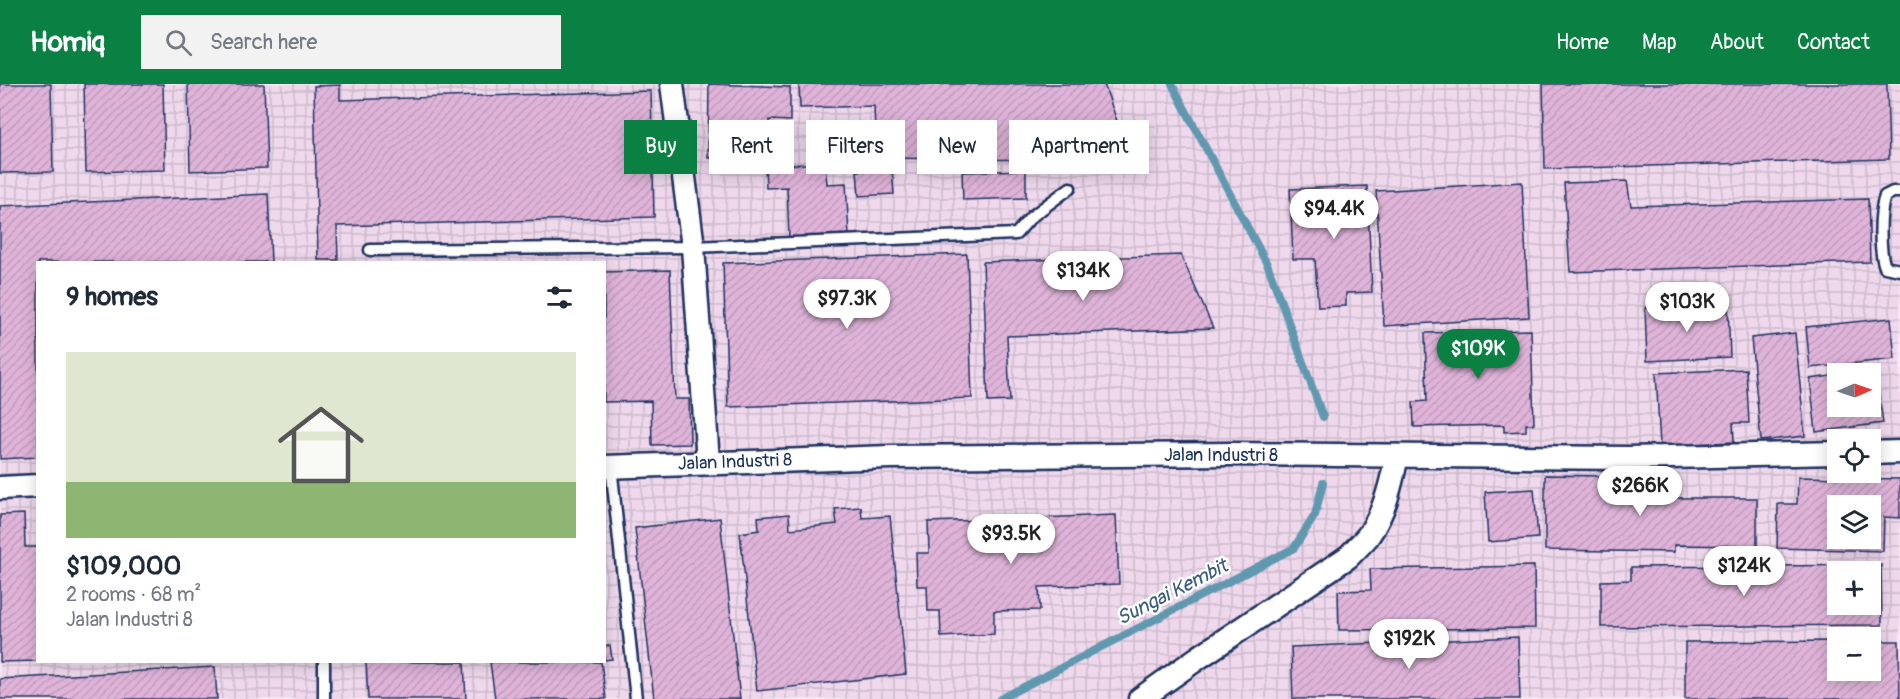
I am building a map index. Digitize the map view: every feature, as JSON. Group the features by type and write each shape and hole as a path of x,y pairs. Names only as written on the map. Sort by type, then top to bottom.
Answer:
{"street":[{"path":"672,84 693,247 708,462"},
{"path":"1881,453 1900,452"},
{"name":"Jalan Industri 8","path":"608,466 902,456 1231,454 1628,458 1827,453"},
{"path":"1140,699 1198,657 1348,557 1368,536 1382,511 1397,456"},
{"path":"0,488 36,486"}],"lane":[{"path":"370,250 693,247 1016,234 1031,217 1070,188"},
{"path":"1900,192 1893,192 1885,196 1881,204 1882,258 1885,267 1900,270"},
{"path":"608,466 636,699"},
{"path":"324,663 324,699"}],"shaded area":[{"path":"0,84 1900,84 1900,699 0,699"}],"building":[{"path":"0,84 51,84 53,172 0,173"},
{"path":"84,84 163,84 165,170 86,172"},
{"path":"188,84 264,84 267,168 190,171"},
{"path":"709,84 790,87 790,120 709,120 708,158"},
{"path":"799,84 1104,84 1117,120 1009,120 1009,160 997,159 997,120 917,120 917,158 905,158 905,120 875,120 874,106 800,108"},
{"path":"1543,84 1887,84 1889,159 1545,169"},
{"path":"340,85 340,100 651,91 652,120 624,120 624,174 653,174 654,217 337,226 338,260 318,260 314,86"},
{"path":"806,164 806,174 826,174 827,184 846,183 849,235 789,238 787,187 766,188 765,174 794,174 794,165"},
{"path":"997,171 1009,171 1009,174 1026,174 1026,198 963,200 962,174 997,174"},
{"path":"857,174 892,174 894,194 859,196"},
{"path":"1627,181 1631,206 1868,199 1870,262 1570,272 1564,183"},
{"path":"1522,182 1529,317 1384,326 1376,191"},
{"path":"1367,186 1372,292 1346,293 1346,306 1318,307 1315,259 1293,259 1290,189"},
{"path":"268,194 271,261 36,261 36,457 0,459 0,206"},
{"path":"967,254 972,398 728,407 723,263"},
{"path":"1181,255 1213,328 1007,336 1010,401 988,402 983,262"},
{"path":"670,270 675,399 689,399 690,444 652,445 651,401 606,402 606,272"},
{"path":"1728,305 1730,357 1647,361 1645,308"},
{"path":"1891,318 1895,359 1827,363 1827,366 1810,368 1806,327"},
{"path":"1531,330 1534,424 1526,424 1526,431 1504,432 1504,425 1414,427 1413,402 1427,401 1425,333"},
{"path":"1795,333 1805,436 1761,441 1751,338"},
{"path":"1746,369 1749,423 1733,423 1734,442 1660,446 1656,373"},
{"path":"1827,377 1827,417 1881,417 1881,408 1883,423 1816,432 1810,379"},
{"path":"1545,475 1598,476 1599,483 1675,484 1675,498 1757,498 1757,546 1674,545 1674,552 1545,550"},
{"path":"1798,477 1827,478 1827,483 1881,483 1881,479 1900,479 1900,518 1884,517 1883,551 1777,548 1778,504 1797,504"},
{"path":"1534,489 1538,538 1488,542 1485,492"},
{"path":"861,507 862,518 890,516 906,674 757,691 740,533 759,530 758,517 789,514 790,529 837,524 835,509"},
{"path":"24,514 25,547 36,547 36,661 0,662 0,515"},
{"path":"1116,515 1119,584 1039,587 1040,610 994,611 994,634 941,637 940,611 928,611 927,586 917,586 916,553 929,553 928,522"},
{"path":"720,518 740,699 654,699 635,528"},
{"path":"1827,565 1827,615 1881,615 1881,565 1882,625 1601,627 1601,581 1631,580 1631,567"},
{"path":"1534,566 1535,628 1339,630 1338,591 1371,590 1370,569"},
{"path":"1518,637 1520,699 1293,699 1291,647"},
{"path":"1827,641 1827,681 1881,681 1881,641 1899,641 1900,699 1685,699 1685,642"},
{"path":"610,645 612,659 606,660 606,646"},
{"path":"366,663 464,663 466,699 368,699"},
{"path":"490,663 601,663 606,699 495,699"},
{"path":"215,667 217,699 0,699 0,679"}],"waterway":[{"name":"Sungai Kembit","path":"1172,84 1268,266 1323,417"},
{"name":"Sungai Kembit","path":"1000,699 1294,548 1315,515 1323,483"}]}
